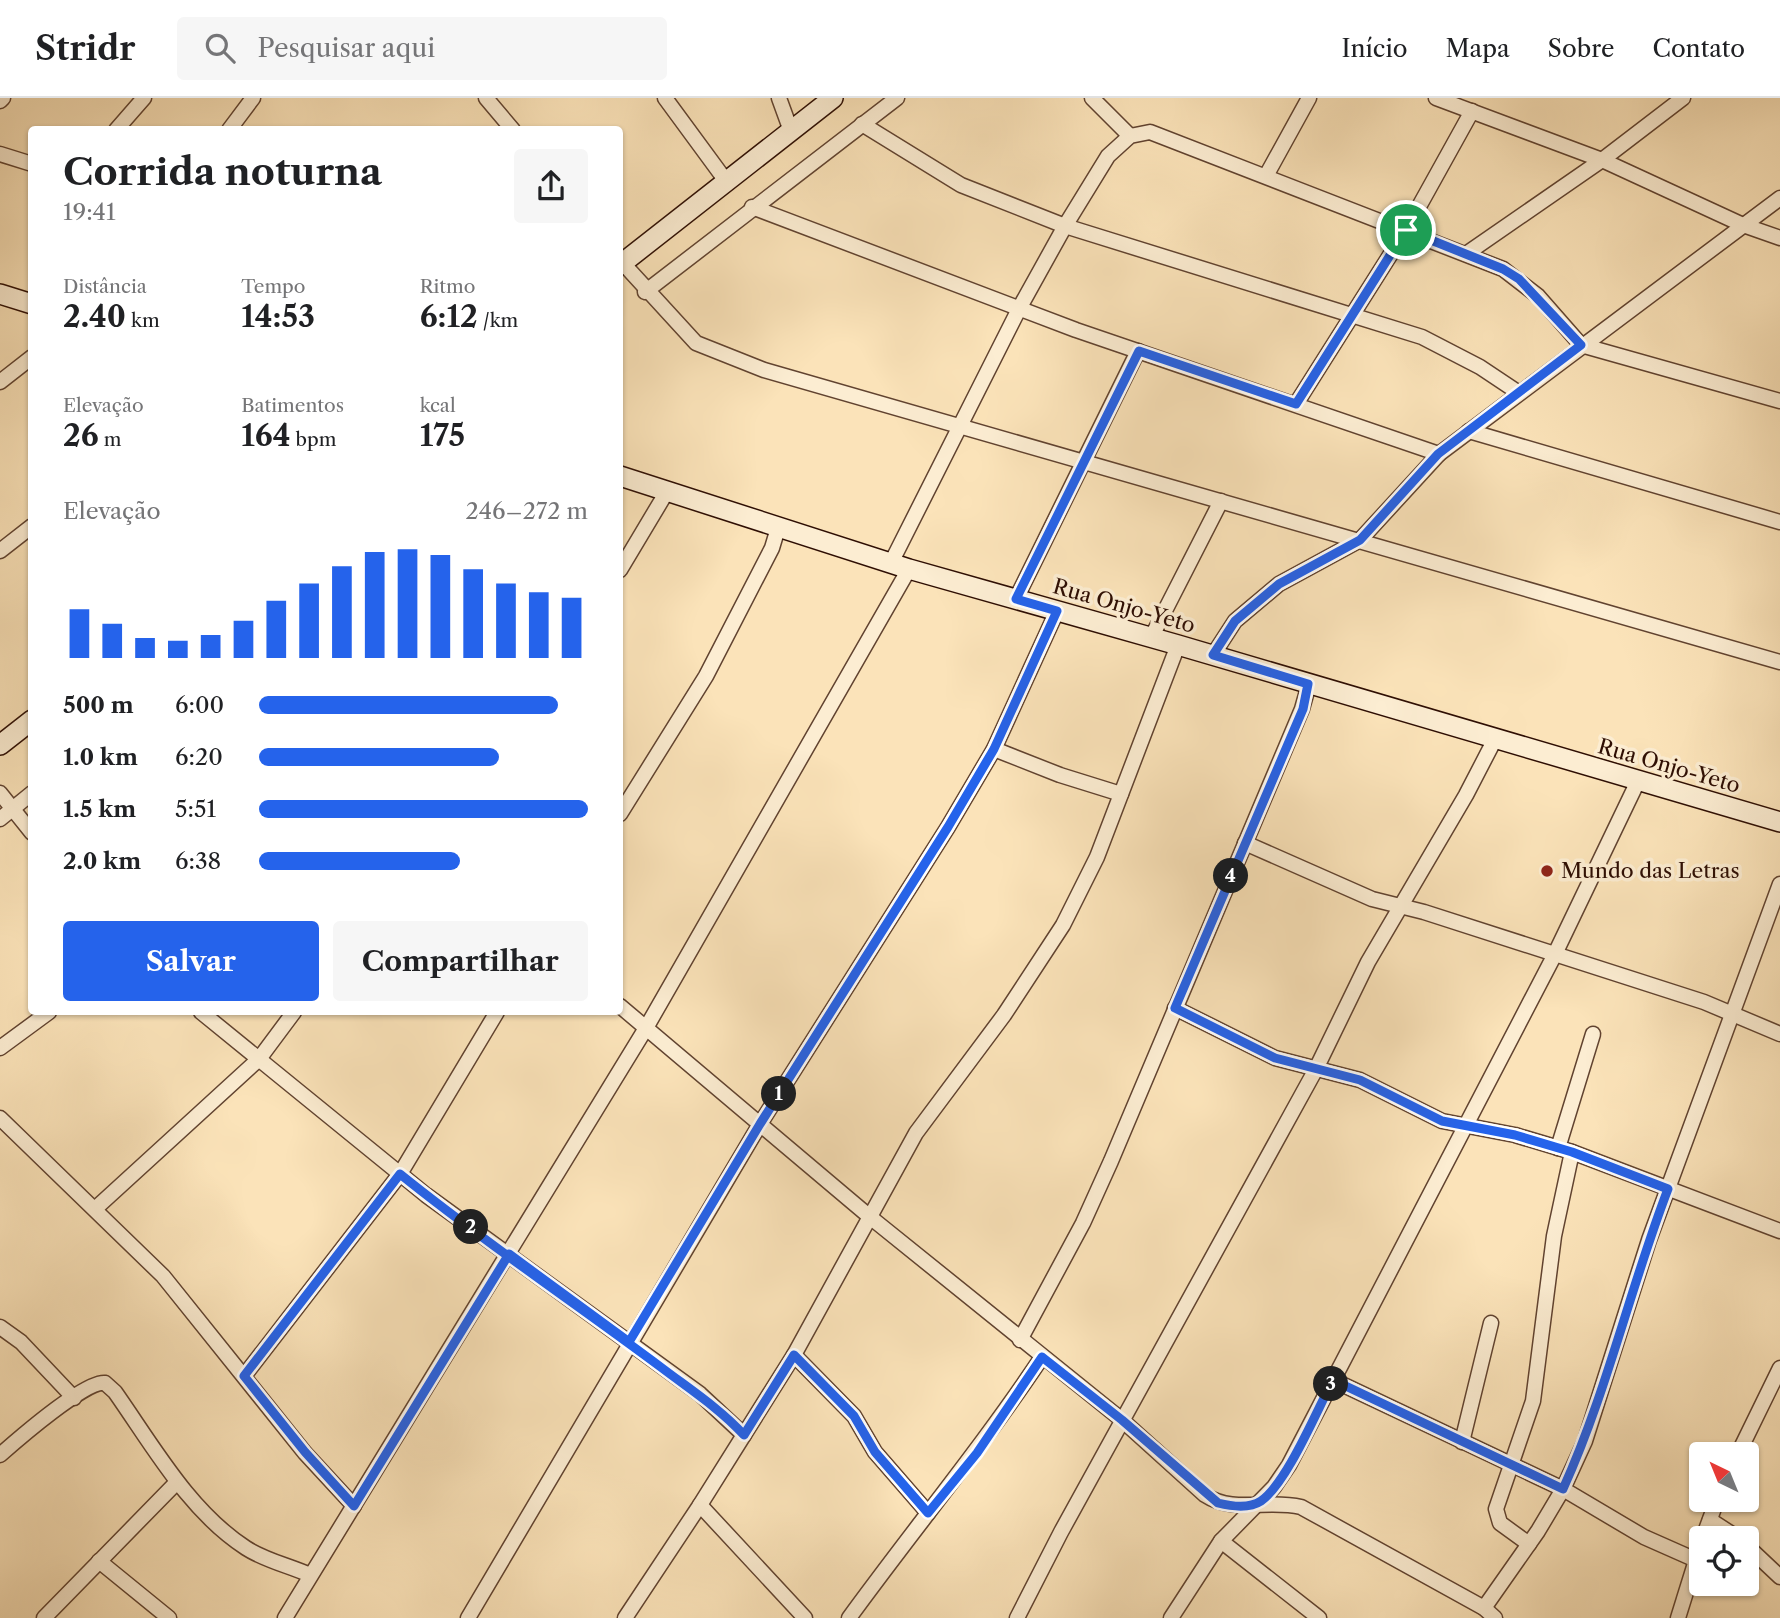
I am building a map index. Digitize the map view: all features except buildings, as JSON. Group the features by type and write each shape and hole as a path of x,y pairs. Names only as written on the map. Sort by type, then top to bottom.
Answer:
{"main road":[{"path":"623,260 833,98"},
{"path":"0,294 28,303"},
{"name":"Rua Onjo-Yeto","path":"623,477 900,566 1780,822"},
{"path":"0,745 28,723"}],"street":[{"path":"120,126 144,98"},
{"path":"232,126 253,98"},
{"path":"486,98 510,126"},
{"path":"665,98 726,181"},
{"path":"780,98 791,131"},
{"path":"645,292 751,207 897,98"},
{"path":"1092,98 1130,135"},
{"path":"1266,176 1309,98"},
{"path":"1436,98 1602,160 1742,225 1780,238"},
{"path":"1466,254 1602,160 1683,98"},
{"path":"1296,404 1406,230 1472,111"},
{"path":"862,124 961,185 1065,226 1422,337 1480,367 1518,393"},
{"path":"285,1618 646,1028 900,566 959,428 1020,307 1108,156 1130,135 1150,132 1466,254 1519,279 1581,345 1780,401"},
{"path":"0,154 28,163"},
{"path":"1213,655 1235,621 1279,584 1360,540 1438,454 1780,198"},
{"path":"751,207 863,252 1438,454"},
{"path":"623,266 645,292 696,343 764,370 1780,662"},
{"path":"1016,599 1082,461 1139,351"},
{"path":"0,382 28,360"},
{"path":"1469,431 1780,522"},
{"path":"623,565 666,493"},
{"path":"1150,638 1221,500"},
{"path":"623,809 706,676 772,548 778,528"},
{"path":"0,551 28,529"},
{"path":"468,1618 760,1124 948,827 994,749 1057,611"},
{"path":"625,1618 701,1505 794,1355 888,1179 916,1133 1004,1016 1063,925 1097,857 1178,645"},
{"path":"1020,1340 1083,1223 1303,709 1308,684"},
{"path":"1017,1618 1122,1420 1316,1069 1399,906 1466,795 1494,739"},
{"path":"994,749 1060,775 1121,794"},
{"path":"1171,1618 1221,1541 1282,1477 1554,956 1638,781"},
{"path":"0,793 28,829"},
{"path":"0,819 28,796"},
{"path":"1245,843 1344,888 1731,1014 1780,1034"},
{"path":"623,1009 870,1217 1122,1420 1218,1503 1234,1507 1259,1502 1280,1502 1301,1507 1490,1613 1563,1489 1600,1399 1649,1240 1780,884"},
{"path":"1175,1008 1275,1058 1360,1080 1442,1121 1503,1132 1565,1150 1780,1231"},
{"path":"0,1048 46,1015"},
{"path":"205,1015 400,1174 700,1394 744,1435"},
{"path":"96,1208 259,1059 292,1015"},
{"path":"244,1376 400,1174 495,1015"},
{"path":"1529,1544 1500,1522 1496,1513 1533,1401 1565,1150 1593,1034"},
{"path":"0,1118 96,1208 163,1276 305,1452 354,1506"},
{"path":"1462,1442 1491,1323"},
{"path":"0,1327 21,1342 74,1398"},
{"path":"794,1355 854,1416 875,1452 928,1513"},
{"path":"849,1618 977,1453 1042,1357"},
{"path":"1744,1442 1780,1368"},
{"path":"1333,1380 1511,1463 1563,1489 1644,1537 1689,1557"},
{"path":"0,1455 99,1382 111,1388 177,1482 245,1547 310,1576"},
{"path":"44,1618 177,1482"},
{"path":"701,1505 805,1618"},
{"path":"1708,1526 1713,1512"},
{"path":"1710,1520 1719,1526"},
{"path":"1221,1541 1319,1618"},
{"path":"1759,1557 1780,1577"},
{"path":"99,1561 169,1618"},
{"path":"1678,1618 1689,1583"}],"place":[{"name":"Mundo das Letras","path":"1547,871"}],"route":[{"path":"1406,230 1296,404 1139,351 1082,461 1016,599 1057,611 994,749 948,827 760,1124 702,1225 629,1342 509,1254 354,1506 305,1452 244,1376 400,1174 629,1342 663,1369 700,1394 744,1435 794,1355 854,1416 875,1452 928,1513 977,1453 1042,1357 1122,1420 1205,1495 1218,1503 1234,1507 1259,1502 1274,1487 1289,1465 1333,1380 1563,1489 1600,1399 1627,1306 1668,1189 1572,1152 1490,1129 1442,1121 1360,1080 1275,1058 1175,1008 1303,709 1308,684 1213,655 1222,638 1235,621 1279,584 1360,540 1438,454 1581,345 1538,296 1519,279 1503,269 1406,230"}]}
